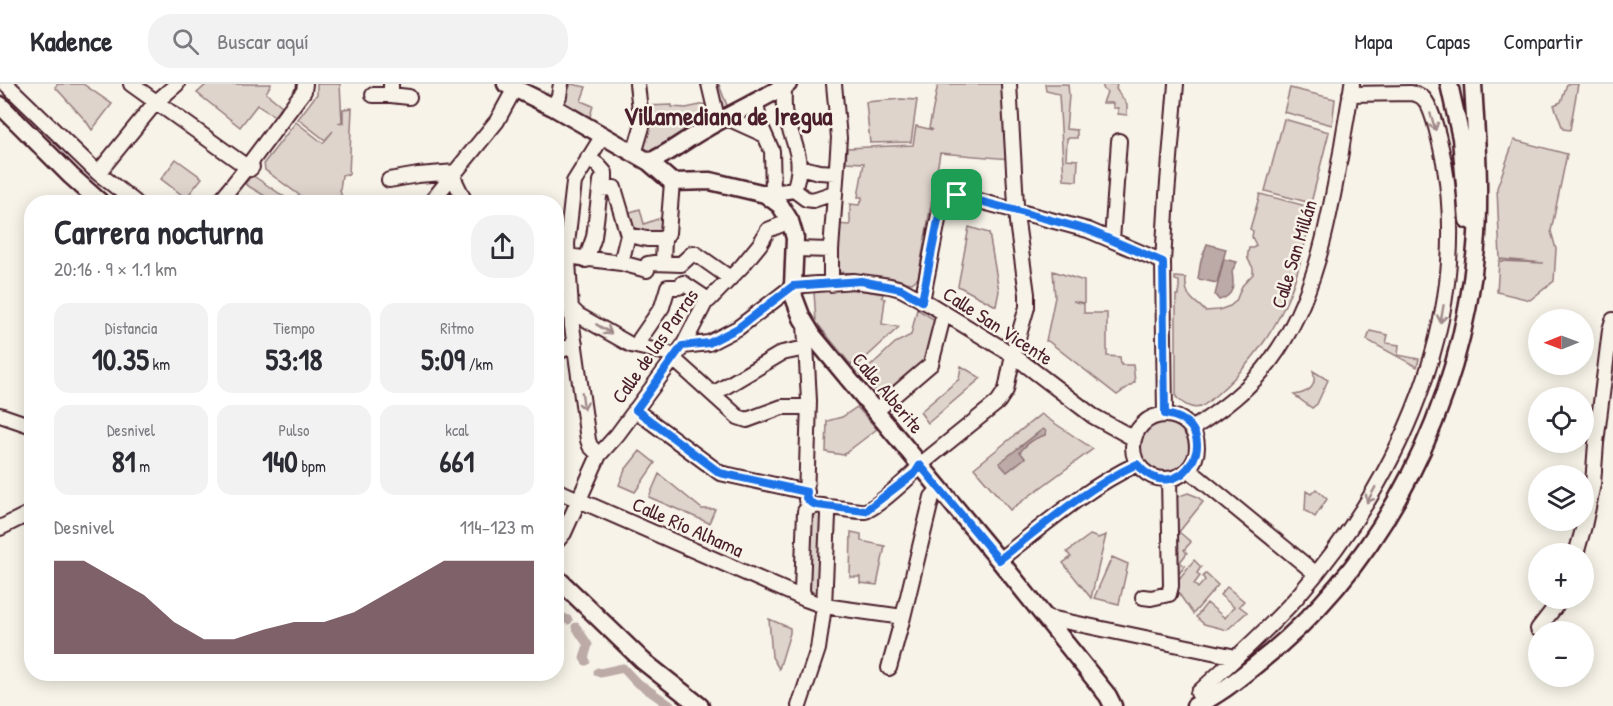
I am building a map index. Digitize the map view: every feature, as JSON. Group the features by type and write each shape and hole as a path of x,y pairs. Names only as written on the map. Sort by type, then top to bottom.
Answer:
{"main road":[{"path":"1449,84 1461,138 1470,249"},
{"path":"1463,84 1471,201 1468,296"},
{"path":"1468,84 1474,104"},
{"path":"1196,699 1214,700 1292,636 1323,603 1346,576 1386,517 1430,433 1447,390 1461,336 1476,240 1478,200 1473,84"},
{"path":"649,162 661,157 720,120 786,85"},
{"path":"511,86 553,107 649,162 672,182 710,182 769,193"},
{"path":"0,105 92,195"},
{"name":"Calle Alberite","path":"769,193 790,221 796,249 794,297 813,336 999,560 1111,701 1125,706"},
{"path":"564,584 643,661 700,706"}],"street":[{"path":"6,84 98,173 126,195"},
{"path":"131,84 250,170 306,97 311,84"},
{"path":"98,173 155,103 177,84"},
{"path":"225,195 304,91 305,84"},
{"path":"553,107 560,96 561,84"},
{"path":"634,154 642,127 637,84"},
{"path":"709,84 720,120 732,120 763,134"},
{"path":"831,284 834,194 839,138 834,84"},
{"path":"636,410 720,473 812,503 865,511 915,473 920,465 998,402 1006,390 1027,307 1028,294 1016,210 1009,84"},
{"path":"1165,414 1163,262 1176,84"},
{"path":"786,85 784,113 797,147 799,167 798,181 794,190"},
{"path":"437,195 496,121 511,86"},
{"path":"1196,699 1296,598 1343,540 1397,448 1421,391 1438,331 1450,251 1448,184 1442,149 1425,99 1418,94 1352,87"},
{"name":"Calle San Millán","path":"1192,429 1240,394 1271,361 1293,325 1312,276 1328,216 1352,87"},
{"path":"373,95 391,89 409,98"},
{"path":"756,101 759,122 772,151 769,193 794,190 806,199 813,200 819,200 830,193 834,194"},
{"path":"599,455 590,446 588,440 575,344 567,256 570,204 574,182 602,137"},
{"path":"1112,240 1119,141"},
{"path":"586,260 594,237 601,181 605,180 605,173 588,158"},
{"path":"799,167 836,173"},
{"path":"389,180 418,175 454,175"},
{"path":"454,175 462,195"},
{"path":"663,263 672,182"},
{"path":"600,189 614,188 628,235 621,263"},
{"path":"922,301 942,200 947,196 957,195 1088,230 1163,262"},
{"name":"Calle de las Parras","path":"564,533 599,455 617,435 674,358 707,298 709,300 730,278 760,244 768,230 790,221"},
{"path":"628,235 647,239 664,239"},
{"path":"796,249 831,250"},
{"path":"567,256 621,263 647,270 648,264 681,264 693,253 730,278"},
{"path":"638,345 662,307 668,287 679,287 683,283 681,264"},
{"name":"Calle San Vicente","path":"793,286 853,281 890,285 901,289 1013,355 1077,405 1133,438"},
{"path":"683,283 707,298"},
{"path":"682,346 709,343 738,328 793,286"},
{"path":"572,309 578,315 632,345 667,353 738,417 747,420 782,407 809,407"},
{"path":"876,411 931,364 944,313"},
{"path":"1579,543 1593,484 1596,443 1613,320"},
{"path":"805,322 812,503 825,588 814,602"},
{"path":"564,349 575,344"},
{"path":"713,394 782,353 806,348"},
{"path":"1165,414 1185,421 1192,429 1197,450 1188,470 1179,476 1168,479 1150,476 1137,464 1133,456 1133,438 1145,421 1165,414"},
{"path":"0,415 24,423"},
{"path":"999,560 1106,480 1137,464"},
{"path":"1188,470 1315,573"},
{"path":"1143,597 1151,598 1168,594 1171,586 1168,479"},
{"path":"889,668 932,497 940,488"},
{"name":"Calle Río Alhama","path":"564,494 814,602 903,617"},
{"path":"800,706 818,649 814,602 802,591 812,503"},
{"path":"0,528 24,516"},
{"path":"1544,621 1553,609"},
{"path":"1045,617 1236,657"}],"shaded area":[{"path":"58,84 83,84 112,104 92,130 55,87"},
{"path":"207,84 271,84 266,93 282,106 274,116 257,105 240,127 197,93"},
{"path":"317,84 340,84 342,122 338,123 343,123 343,109 352,108 349,174 342,175 341,195 299,195 265,170 264,163 296,122 323,143 333,131 325,140 298,119 317,94"},
{"path":"571,84 586,87 581,101 593,106 588,123 560,109"},
{"path":"938,84 1004,84 1010,159 940,153 918,278 912,283 854,273 834,272 835,224 850,225 850,204 859,205 862,201 862,197 858,197 864,163 846,162 847,148 913,145 916,126 933,130 929,128"},
{"path":"1045,84 1068,84 1066,129 1077,130 1077,138 1067,138 1066,159 1078,160 1077,181 1064,180 1059,94 1046,91"},
{"path":"1102,84 1117,84 1116,89 1127,104 1127,115 1118,114 1118,108 1113,108 1113,103 1103,103 1107,92"},
{"path":"1567,84 1578,84 1570,130 1563,129 1554,105 1561,102"},
{"path":"719,85 728,108 656,151 644,149 649,121 645,106 672,105 672,107 686,108 710,103 708,88"},
{"path":"1290,88 1335,99 1332,125 1284,112"},
{"path":"917,100 911,142 870,143 866,102"},
{"path":"1284,119 1329,132 1311,203 1265,191"},
{"path":"1514,140 1567,154 1551,231 1556,249 1554,281 1530,300 1497,292 1499,261 1543,263 1500,259 1497,188"},
{"path":"176,159 202,178 188,195 182,195 161,179"},
{"path":"252,175 282,195 263,195 245,184"},
{"path":"1260,194 1310,207 1305,243 1294,284 1271,330 1246,365 1206,404 1197,408 1190,407 1176,397 1176,295 1179,295 1179,281 1175,280 1175,277 1186,278 1188,294 1205,311 1219,310 1236,301 1242,286 1253,274 1248,255 1249,248 1256,245 1252,237 1253,231 1250,229"},
{"path":"640,209 644,224 660,218 663,220 661,232 647,235 634,231 624,214"},
{"path":"969,227 989,233 999,291 996,306 958,286"},
{"path":"1207,244 1226,249 1217,283 1198,279 1201,260"},
{"path":"1224,259 1237,262 1232,271 1231,292 1219,300 1215,295"},
{"path":"1053,271 1084,281 1084,303 1073,301 1084,304 1084,313 1107,313 1107,356 1120,357 1121,365 1133,365 1135,382 1117,395 1046,341 1055,297"},
{"path":"850,288 883,294 882,297 885,299 882,324 899,327 859,364 856,361 851,365 816,322 814,292"},
{"path":"917,309 935,320 927,360 882,398 862,374 895,343 911,335"},
{"path":"1370,331 1388,335 1386,343 1399,345 1398,355 1419,359 1417,367 1367,340"},
{"path":"961,366 981,378 928,423 920,412 959,379"},
{"path":"1313,371 1328,380 1317,404 1312,408 1294,395 1303,393 1313,386"},
{"path":"857,407 877,429 843,455 826,452 827,421 842,417"},
{"path":"1041,414 1093,449 1010,510 974,468"},
{"path":"1164,421 1174,423 1183,429 1189,438 1191,448 1189,458 1183,467 1174,473 1164,475 1154,473 1145,467 1139,458 1137,448 1139,438 1145,429 1154,423"},
{"path":"1043,429 1046,431 1045,435 1025,446 1020,452 1025,458 1007,472 999,463"},
{"path":"640,451 655,463 635,492 619,485 625,470"},
{"path":"659,474 702,509 715,509 709,523 649,497"},
{"path":"1316,489 1327,499 1315,517 1305,510 1306,491 1311,494"},
{"path":"1188,493 1203,502 1179,532 1191,542 1184,550 1187,553 1180,562 1185,566 1177,576 1177,497"},
{"path":"818,511 822,514 819,591 814,592 807,590 807,514"},
{"path":"851,532 861,534 861,541 885,546 877,585 860,583 860,577 850,577"},
{"path":"1090,535 1098,538 1106,535 1091,598 1063,563 1071,557 1067,552"},
{"path":"1112,557 1128,564 1119,604 1094,598"},
{"path":"1194,560 1201,567 1197,573 1200,576 1194,584 1198,588 1205,580 1203,577 1205,573 1218,585 1193,614 1177,591 1178,580"},
{"path":"1227,587 1244,601 1239,606 1247,612 1227,630 1204,624 1196,617 1207,603 1225,618 1234,607 1220,595"},
{"path":"769,619 790,628 779,669 772,657"}],"waterway":[{"path":"564,618 568,620"},
{"path":"576,627 588,645 584,658 586,661"},
{"path":"598,672 623,668 635,681 671,706"}],"district":[{"name":"Villamediana de Iregua","path":"728,116"}],"route":[{"path":"957,195 1088,230 1163,262 1165,414 1185,421 1192,429 1197,450 1188,470 1179,476 1159,479 1150,476 1137,464 1123,470 1072,504 999,560 920,465 915,473 865,511 817,505 806,498 807,492 720,473 636,410 682,346 709,343 738,328 793,286 861,281 890,285 922,301 942,200 947,196 957,195"}]}
